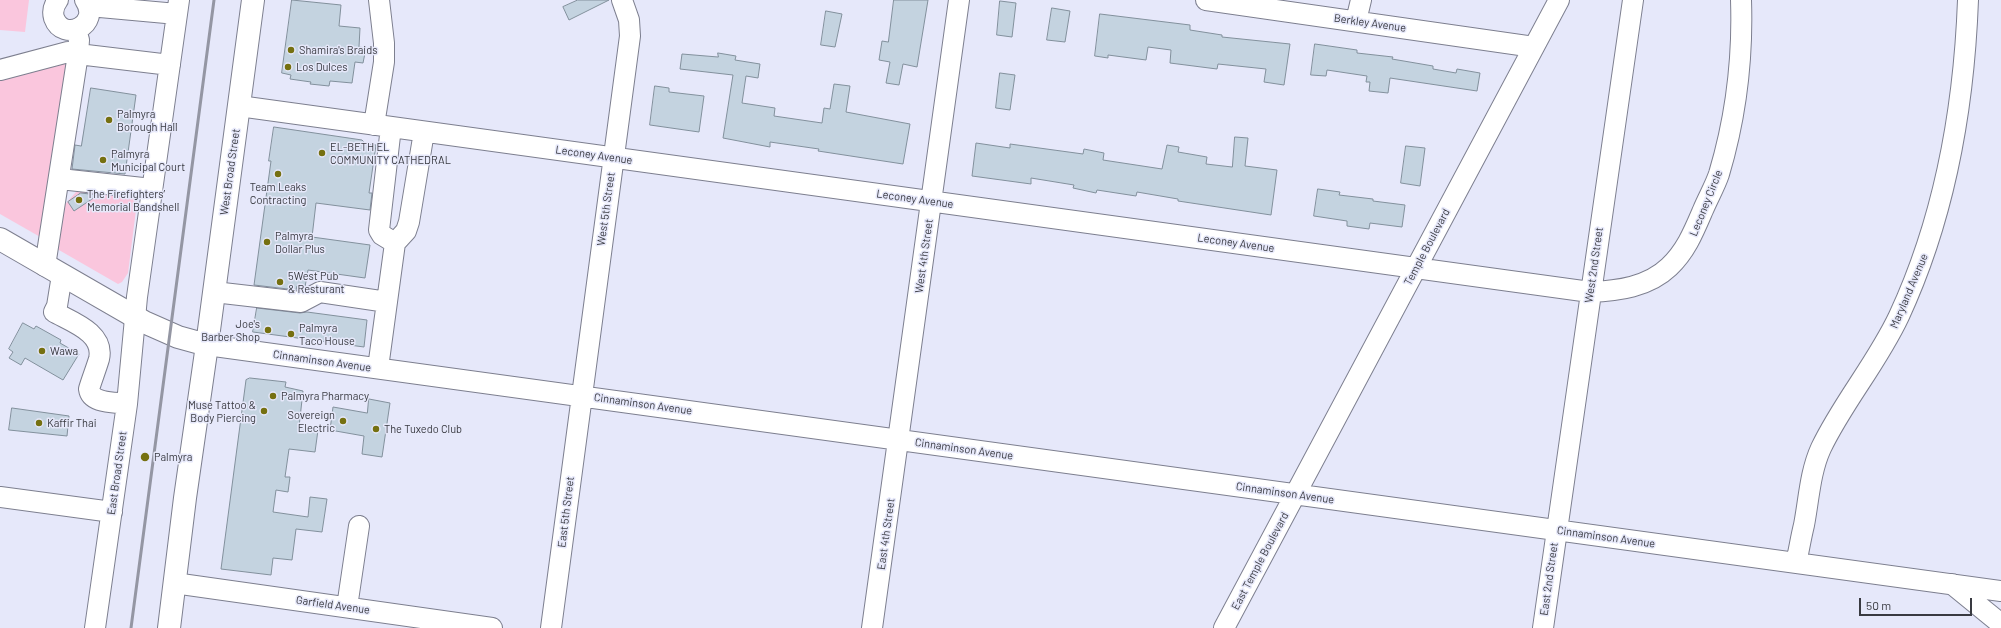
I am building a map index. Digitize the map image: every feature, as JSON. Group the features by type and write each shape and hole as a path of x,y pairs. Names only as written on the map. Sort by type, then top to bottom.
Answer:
{"main road":[{"name":"West Broad Street","path":"207,345 253,0"},
{"name":"Cinnaminson Avenue","path":"6,246 63,275 135,317 169,334 207,345"},
{"path":"169,628 207,345"}],"street":[{"path":"58,0 53,8 55,20 64,29 76,30 86,23 90,12 87,3 178,7 135,317"},
{"path":"379,0 384,43 379,230 382,235 395,243"},
{"name":"West 5th Street","path":"581,395 630,36 629,20 622,0"},
{"name":"West 4th Street","path":"899,440 959,0"},
{"name":"Berkley Avenue","path":"1206,0 1534,46"},
{"path":"1356,21 1360,0"},
{"name":"Temple Boulevard","path":"1296,494 1559,0"},
{"name":"West 2nd Street","path":"1556,530 1633,0"},
{"name":"Leconey Circle","path":"1590,292 1618,291 1647,282 1669,267 1690,241 1718,174 1736,103 1742,42 1742,0"},
{"path":"1967,7 1981,0"},
{"name":"Maryland Avenue","path":"1796,563 1812,477 1820,450 1834,423 1890,334 1922,264 1943,190 1958,118 1967,7"},
{"path":"76,30 79,40 78,54 60,179 63,275 57,306 54,312 90,332 98,346 99,359 89,393 96,399 126,404"},
{"path":"0,70 68,52 170,65"},
{"name":"Leconey Avenue","path":"239,106 1590,292"},
{"path":"378,368 395,243 406,231 409,222 424,132"},
{"path":"60,179 152,189"},
{"path":"214,292 301,302 320,292 387,302"},
{"name":"East Broad Street","path":"95,628 126,404 135,317"},
{"name":"Cinnaminson Avenue","path":"207,345 581,395 2001,591"},
{"name":"East 5th Street","path":"552,628 581,395"},
{"name":"East 4th Street","path":"872,628 899,440"},
{"name":"East Temple Boulevard","path":"1224,628 1296,494"},
{"path":"0,497 112,512"},
{"path":"347,607 359,526"},
{"name":"East 2nd Street","path":"1543,628 1556,530"},
{"name":"Garfield Avenue","path":"174,583 482,627"},
{"path":"1952,584 2001,624"}],"shaded area":[{"path":"0,0 29,0 25,32 0,30"},
{"path":"68,62 42,238 0,214 0,79"},
{"path":"83,184 138,194 128,273 122,282 118,284 52,246 61,209"}],"building":[{"path":"292,0 341,5 339,26 360,28 359,47 366,48 363,63 355,62 352,83 330,81 329,86 310,84 311,82 290,79 291,75 282,73"},
{"path":"578,0 609,0 569,20 563,7"},
{"path":"894,0 928,0 917,67 903,64 899,85 886,83 890,62 879,60 882,41 888,42"},
{"path":"1000,1 1016,3 1012,37 997,35"},
{"path":"1052,8 1070,11 1065,42 1047,40"},
{"path":"826,11 842,14 835,47 821,45"},
{"path":"1100,14 1190,25 1190,30 1222,35 1222,37 1290,44 1284,85 1264,82 1266,69 1218,64 1217,69 1170,63 1171,50 1148,47 1146,60 1108,55 1108,58 1095,56"},
{"path":"1315,44 1357,50 1357,53 1393,57 1392,59 1433,66 1433,69 1456,73 1457,69 1480,73 1477,91 1390,78 1388,93 1369,91 1370,82 1366,82 1367,76 1327,70 1326,76 1311,75"},
{"path":"718,53 736,56 735,60 760,64 758,78 746,76 742,103 775,108 774,116 822,123 824,108 830,109 834,84 850,86 846,112 910,124 903,164 818,151 819,149 770,142 770,147 723,138 733,75 680,69 682,54 718,57"},
{"path":"1000,73 1015,75 1010,110 996,108"},
{"path":"655,86 669,88 669,92 704,96 699,132 650,125"},
{"name":"Palmyra Borough Hall","path":"91,88 136,95 125,174 72,169 75,145 81,146"},
{"path":"274,127 362,140 366,144 376,145 369,193 372,193 370,210 316,203 312,237 370,245 365,278 308,270 305,287 297,286 296,290 254,285 271,161 269,161"},
{"path":"1235,137 1248,138 1245,166 1277,170 1271,215 1178,201 1178,199 1137,192 1136,196 1097,190 1096,193 1073,188 1074,185 1031,178 1031,184 972,176 976,143 1010,148 1010,144 1083,154 1084,149 1104,153 1103,160 1162,169 1167,145 1179,147 1178,152 1207,157 1206,164 1232,167"},
{"path":"1406,146 1425,148 1420,186 1401,183"},
{"path":"1318,189 1340,192 1339,195 1405,205 1402,227 1370,223 1369,229 1347,226 1347,221 1314,216"},
{"name":"The Firefighters’ Memorial Bandshell","path":"81,193 98,195 74,211 68,202"},
{"path":"257,308 300,313 307,312 367,320 364,347 253,332"},
{"name":"Wawa","path":"23,323 34,329 36,326 61,340 60,343 79,354 63,380 25,358 21,365 9,358 13,352 9,349"},
{"path":"250,378 286,382 285,387 303,391 299,427 318,430 315,452 289,449 285,477 290,477 288,492 276,490 273,512 308,517 310,497 327,499 322,532 296,529 292,560 273,558 271,575 221,569 246,380"},
{"path":"369,399 390,403 382,457 362,454 364,436 330,430 333,407 367,413"},
{"name":"Kaffir Thai","path":"12,408 69,416 67,436 9,430"}],"railway":[{"path":"131,628 214,0"}],"place":[{"name":"Shamira's Braids","path":"291,50"},
{"name":"Los Dulces","path":"288,67"},
{"name":"Palmyra Borough Hall","path":"109,120"},
{"name":"EL-BETH EL COMMUNITY CATHEDRAL","path":"322,153"},
{"name":"Palmyra Municipal Court","path":"103,160"},
{"name":"Team Leaks Contracting","path":"278,174"},
{"name":"The Firefighters’ Memorial Bandshell","path":"79,200"},
{"name":"Palmyra Dollar Plus","path":"267,242"},
{"name":"5West Pub & Resturant","path":"280,282"},
{"name":"Joe's Barber Shop","path":"268,330"},
{"name":"Palmyra Taco House","path":"291,334"},
{"name":"Wawa","path":"42,351"},
{"name":"Palmyra Pharmacy","path":"273,396"},
{"name":"Muse Tattoo & Body Piercing","path":"264,411"},
{"name":"Sovereign Electric","path":"343,421"},
{"name":"Kaffir Thai","path":"39,423"},
{"name":"The Tuxedo Club","path":"376,429"},
{"name":"Palmyra","path":"145,457"}]}
